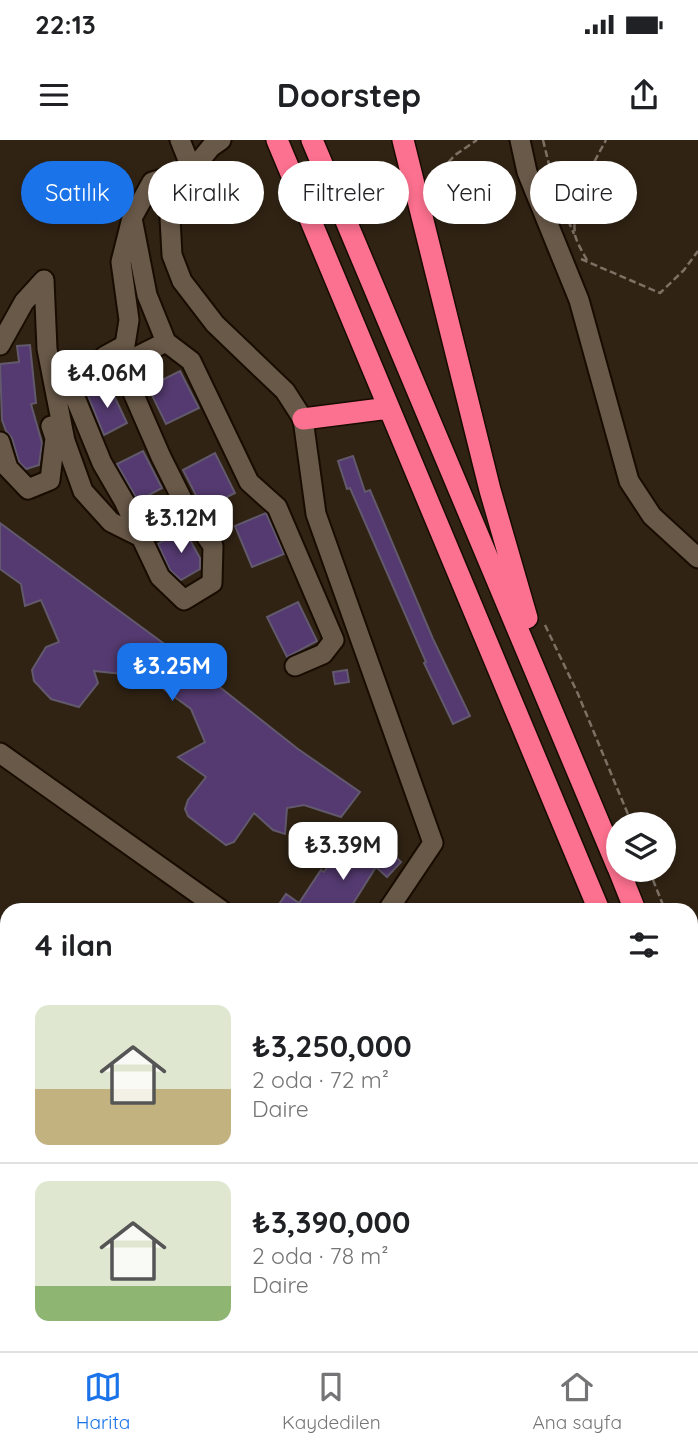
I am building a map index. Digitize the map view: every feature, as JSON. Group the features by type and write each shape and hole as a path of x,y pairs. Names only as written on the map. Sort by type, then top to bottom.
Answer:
{"highway":[{"path":"312,140 606,836"},
{"path":"403,140 408,161"},
{"path":"411,140 409,164 490,490 521,601 606,824"},
{"path":"278,144 596,903"},
{"path":"303,419 389,408"},
{"path":"625,882 634,903"}],"street":[{"path":"180,140 188,161"},
{"path":"199,161 221,140"},
{"path":"520,140 527,172 579,300 629,481 652,516 698,558"},
{"path":"134,214 148,189"},
{"path":"130,224 121,262 129,320 125,345 105,356 72,390 102,463 124,501 160,577 184,600 212,583 213,547 187,509 160,457 124,372 132,359 166,342"},
{"path":"133,224 147,295 166,342 191,361 249,482 277,507 334,640 323,654 295,666"},
{"path":"170,224 172,255 182,281 215,324 285,391 303,419 316,513 433,843 393,903"},
{"path":"0,345 24,302 44,280 47,349 65,441 83,491 111,522 141,537"},
{"path":"0,442 8,468 28,489 50,480 55,438 48,414 40,350 24,302"},
{"path":"0,753 211,903"}],"path":[{"path":"450,161 477,140"},
{"path":"543,140 548,161"},
{"path":"575,237 576,214 588,170 606,140"},
{"path":"569,224 588,262"},
{"path":"559,250 660,293 684,270 698,251"},
{"path":"544,623 578,694 627,812"},
{"path":"654,882 662,903"}],"building":[{"path":"30,345 36,403 31,404 42,443 39,465 26,469 19,462 12,438 2,420 0,364 19,362 17,346"},
{"path":"180,371 199,408 166,424 148,387"},
{"path":"109,385 127,423 104,435 88,396"},
{"path":"143,451 162,488 138,501 117,464"},
{"path":"215,453 235,493 203,509 183,470"},
{"path":"353,456 365,492 370,490 433,639 470,716 453,724 424,663 426,662 350,488 347,489 338,461"},
{"path":"266,513 284,554 252,567 235,526"},
{"path":"0,523 178,654 298,749 360,792 341,817 304,805 287,808 285,834 273,830 254,813 234,842 226,845 188,816 185,809 188,800 206,777 178,757 205,742 191,709 135,668 132,675 94,671 98,683 79,707 51,699 34,681 32,670 46,647 59,642 41,600 25,606 21,584 0,569"},
{"path":"184,529 200,558 200,569 181,580 170,570 158,544"},
{"path":"298,602 317,641 287,657 267,617"},
{"path":"347,670 349,682 335,684 333,672"},
{"path":"386,838 392,843 388,849 401,862 387,877 376,867 353,903 299,903 321,870 324,872 338,852 359,867"},
{"path":"286,894 299,903 280,903"}]}
